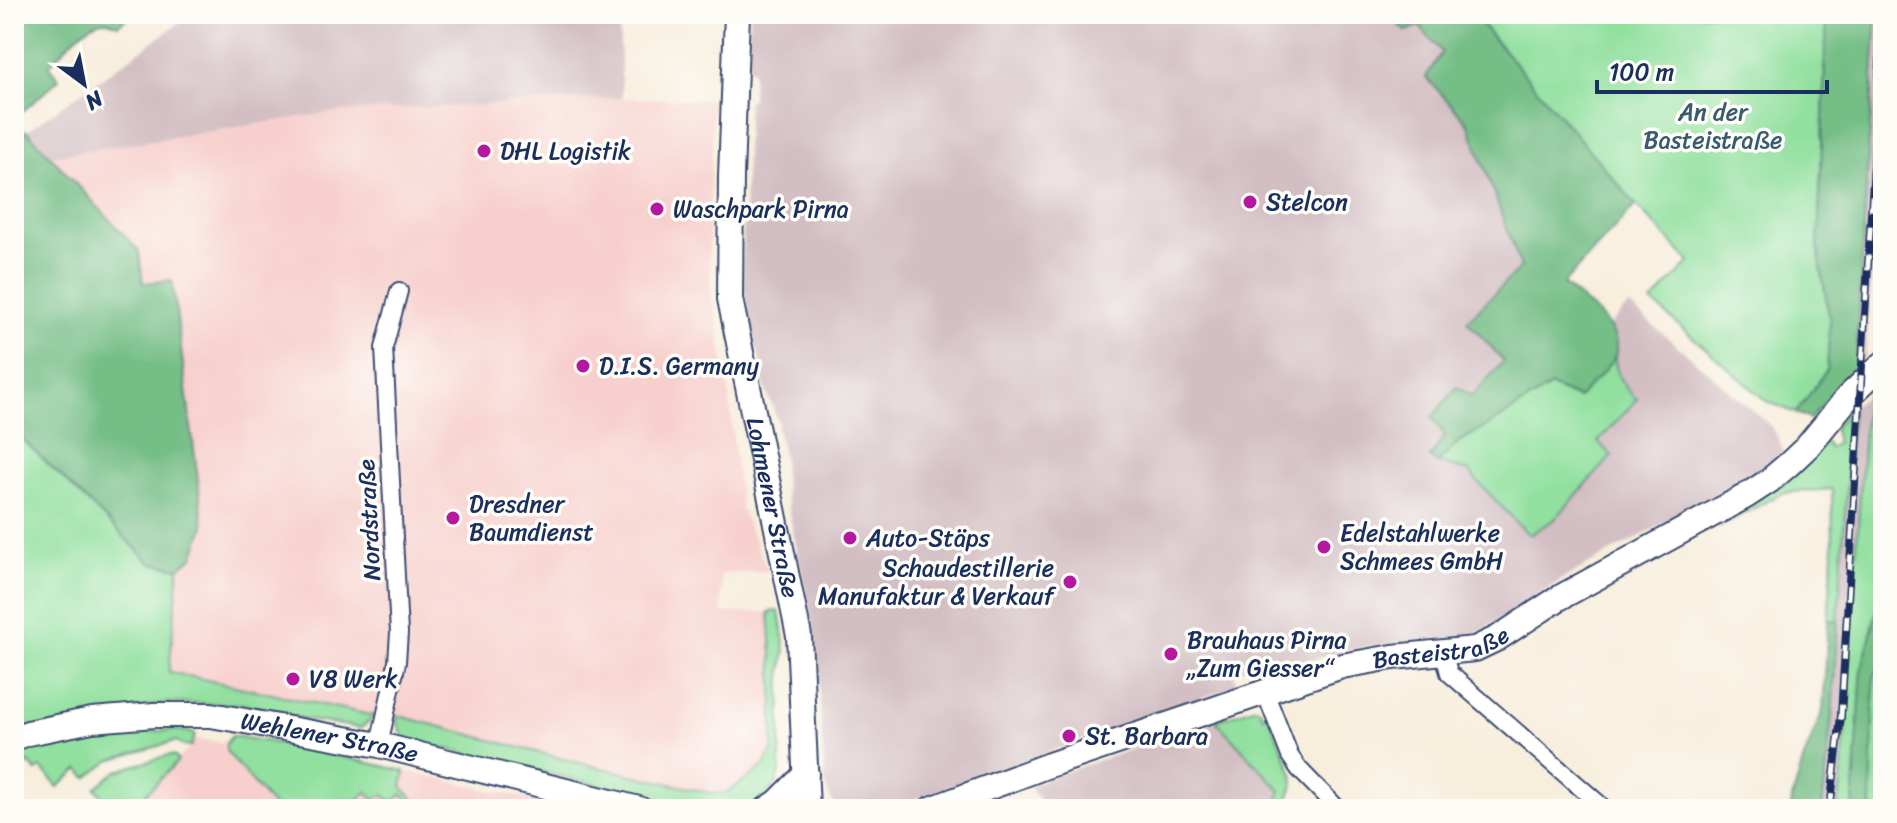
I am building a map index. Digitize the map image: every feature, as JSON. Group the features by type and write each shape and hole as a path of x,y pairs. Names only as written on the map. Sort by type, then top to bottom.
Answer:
{"main road":[{"name":"Lohmener Straße","path":"737,14 730,299 799,636 807,809"},
{"name":"Basteistraße","path":"931,809 1049,765 1342,666 1393,657 1444,654 1486,644 1559,598 1769,481 1807,447 1849,396 1883,364"},
{"name":"Wehlener Straße","path":"14,738 92,720 154,715 233,718 379,745 639,809"},
{"path":"767,809 806,774"}],"street":[{"name":"Nordstraße","path":"379,745 397,662 399,633 384,348 399,291"},
{"path":"1444,654 1449,673 1605,809"},
{"path":"1265,692 1290,756 1338,809"}],"shaded area":[{"path":"192,14 619,14 622,98 334,112 51,156 27,131"},
{"path":"750,14 1473,14 1636,205 1563,285 1609,326 1629,305 1768,423 1783,451 1744,480 1569,575 1468,637 1365,647 1327,655 1265,676 1253,666 1234,672 1236,686 887,809 838,809 825,784 816,641 785,493 779,424 758,369 761,366 758,350 753,348 745,299 742,260 748,101 752,99 753,70 748,68"},
{"path":"1877,14 1883,14 1880,175 1864,376 1855,383"},
{"path":"622,98 713,100 710,282 727,378 741,509 768,571 721,574 722,613 769,612 773,749 765,765 725,793 710,793 563,759 396,715 395,708 380,707 375,716 169,672 179,568 193,557 172,281 142,283 51,156 334,112"},
{"path":"1866,396 1843,766 1838,809 1822,809 1832,717 1852,406"},
{"path":"1216,721 1281,791 1274,809 1046,809 1029,786 1065,772"},
{"path":"195,739 226,743 230,757 275,809 131,809"},
{"path":"405,771 575,809 423,809 402,787"},
{"path":"367,791 379,797 386,796 393,802 401,794 415,809 347,809"}],"green space":[{"path":"14,14 132,14 118,25 98,22 74,39 49,66 59,79 21,113 14,101"},
{"path":"1387,14 1473,14 1636,205 1563,284 1600,316 1614,335 1615,356 1609,365 1578,398 1551,386 1458,442 1438,463 1430,457 1445,436 1432,417 1457,387 1472,396 1504,361 1467,321 1521,267 1468,123 1426,77 1442,52 1419,26 1406,31"},
{"name":"An der Basteistraße","path":"1473,14 1827,14 1818,247 1830,323 1827,370 1796,413 1766,401 1652,302 1690,262 1636,205"},
{"path":"1827,14 1877,14 1855,371 1810,419 1796,413 1827,370 1830,323 1818,247"},
{"path":"27,131 139,251 143,283 172,280 204,527 193,557 179,568 151,563 14,431 14,132"},
{"path":"1615,357 1621,381 1637,399 1598,442 1612,456 1555,519 1529,535 1470,471 1438,463 1458,442 1551,386 1578,398"},
{"path":"1883,377 1881,595 1862,668 1853,809 1838,809 1866,396"},
{"path":"1852,406 1838,620 1828,621 1833,553 1832,489 1783,493 1720,526 1718,521 1824,440 1829,448 1837,443 1834,428"},
{"path":"14,431 151,563 179,568 169,672 375,716 361,728 309,720 242,704 166,703 14,733"},
{"path":"1881,595 1883,660 1874,677 1871,809 1853,809 1862,668"},
{"path":"779,611 785,650 781,677 780,770 773,787 756,809 698,809 406,739 398,725 396,715 563,759 710,793 725,793 765,765 773,749 769,612"},
{"path":"1838,620 1822,809 1789,809 1823,710 1828,621"},
{"path":"1883,649 1883,809 1858,809 1860,761 1878,650"},
{"path":"1255,707 1260,709 1263,716 1268,714 1293,774 1294,783 1284,809 1274,809 1281,791 1216,721"},
{"path":"87,730 92,735 177,730 195,735 191,746 175,741 111,760 87,778 79,769 58,787 41,768 36,771 29,763 14,776 14,746"},
{"path":"232,736 284,744 405,771 402,787 423,809 415,809 402,794 393,802 383,795 374,800 367,792 347,809 275,809 226,751 226,743"},
{"path":"169,755 178,761 131,809 90,809 103,797 95,788 117,771"}],"railway":[{"path":"1830,809 1841,716 1883,14"}],"place":[{"name":"DHL Logistik","path":"484,151"},
{"name":"Stelcon","path":"1250,202"},
{"name":"Waschpark Pirna","path":"657,209"},
{"name":"D.I.S. Germany","path":"583,366"},
{"name":"Dresdner Baumdienst","path":"453,518"},
{"name":"Auto-Stäps","path":"850,538"},
{"name":"Edelstahlwerke Schmees GmbH","path":"1324,547"},
{"name":"Schaudestillerie Manufaktur & Verkauf","path":"1070,582"},
{"name":"Brauhaus Pirna „Zum Giesser“","path":"1171,654"},
{"name":"V8 Werk","path":"293,679"},
{"name":"St. Barbara","path":"1069,736"}]}
